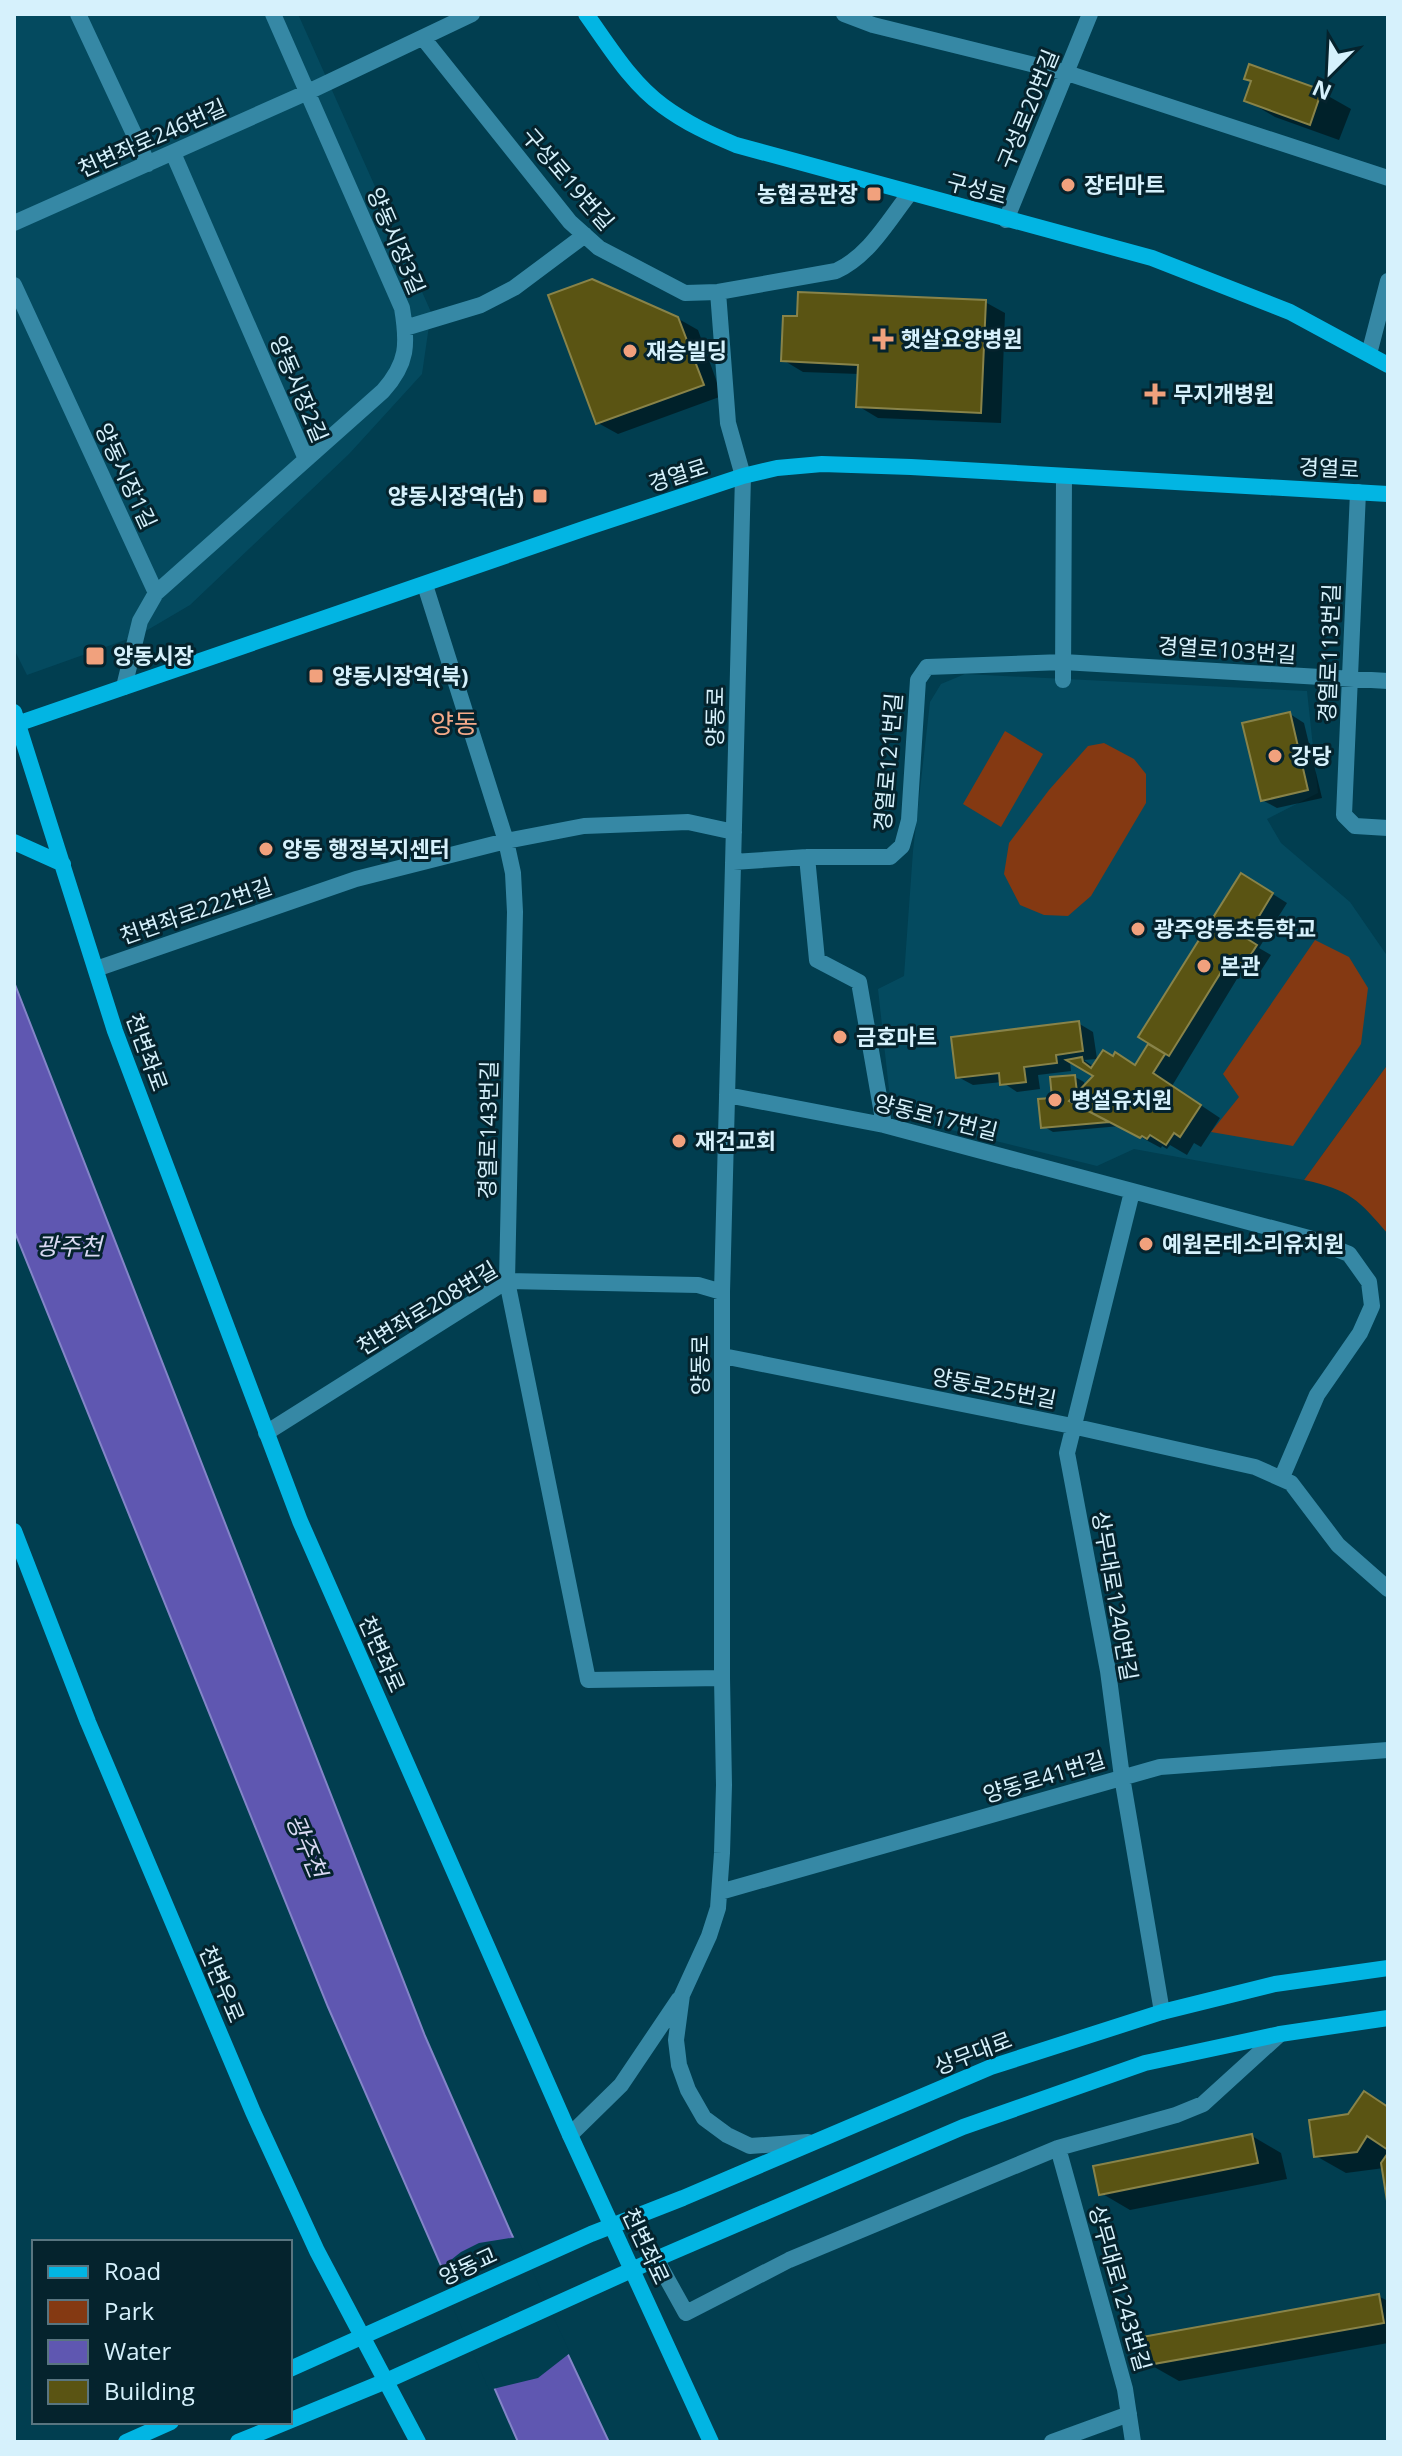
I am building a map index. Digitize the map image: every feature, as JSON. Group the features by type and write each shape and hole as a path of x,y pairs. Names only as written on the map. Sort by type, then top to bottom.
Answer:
{"street":[{"path":"78,14 148,164"},
{"name":"양동시장3길","path":"273,14 402,308 405,328 405,353 399,374 306,459"},
{"name":"천변좌로246번길","path":"14,223 308,92 472,14"},
{"name":"구성로","path":"586,14 623,67 660,105 736,145 1152,258 1290,312 1388,365"},
{"path":"844,14 873,25 1067,73 1388,178"},
{"name":"구성로20번길","path":"1006,220 1090,14"},
{"name":"구성로19번길","path":"423,38 561,210 585,235 599,248 685,293 718,292 836,271 850,265 863,254 910,193"},
{"name":"양동시장2길","path":"156,593 306,459 173,153"},
{"path":"405,328 481,305 514,288 585,235"},
{"path":"1369,354 1388,281"},
{"name":"양동시장1길","path":"14,285 156,593"},
{"path":"718,292 728,423 743,476"},
{"name":"경열로","path":"16,720 124,687 743,476 777,468 822,464 1388,494"},
{"name":"양동로","path":"743,476 722,1292 724,1785 720,1892 709,1936 682,1995 676,2040 679,2065 688,2090 704,2118 727,2135 750,2146 818,2141"},
{"path":"1063,680 1064,476"},
{"name":"경열로113번길","path":"1358,492 1344,815 1355,826 1388,828"},
{"name":"경열로143번길","path":"425,585 506,841 513,873 515,912 507,1281 588,1680 722,1678"},
{"path":"124,687 140,621 156,593"},
{"name":"경열로103번길","path":"1063,662 1388,681"},
{"name":"경열로121번길","path":"807,857 890,857 902,846 909,820 918,680 927,667 1063,662"},
{"name":"천변좌로","path":"16,720 115,1031 300,1521 570,2135 711,2442"},
{"name":"천변좌로222번길","path":"96,969 356,879 506,841 599,825 688,822 734,832"},
{"path":"14,842 63,864"},
{"path":"733,862 807,857 817,960 859,982 884,1125"},
{"name":"양동로17번길","path":"727,1095 884,1125 1338,1248 1349,1254 1365,1274 1372,1297 1369,1319 1317,1395 1282,1477"},
{"name":"상무대로1240번길","path":"1132,1192 1067,1453 1108,1671 1122,1777 1162,2012"},
{"name":"천변좌로208번길","path":"266,1433 507,1281 698,1285 722,1292"},
{"name":"양동로25번길","path":"723,1356 1072,1426 1255,1467 1282,1477"},
{"path":"1282,1477 1291,1483 1338,1545 1388,1589"},
{"name":"천변우로","path":"14,1531 88,1722 253,2112 317,2251 418,2442"},
{"name":"양동로41번길","path":"720,1892 1160,1767 1388,1750"},
{"name":"상무대로","path":"591,2234 991,2067 1162,2012 1275,1984 1388,1968"},
{"path":"570,2135 621,2085 682,1995"},
{"path":"292,2420 963,2127 1145,2063 1280,2034 1388,2018"},
{"path":"656,2259 686,2313 789,2260 1058,2148 1176,2115 1203,2104 1280,2034"},
{"name":"상무대로1243번길","path":"1058,2148 1125,2389 1133,2442"},
{"name":"양동교","path":"365,2338 591,2234"},
{"path":"292,2368 365,2338"},
{"path":"1052,2442 1129,2414"},
{"path":"126,2442 166,2424"},
{"path":"238,2442 282,2424"}],"shaded area":[{"name":"양동시장","path":"14,14 298,14 431,312 422,374 349,454 190,605 139,635 27,675 14,649"},
{"name":"광주양동초등학교","path":"965,674 1307,691 1318,793 1267,819 1281,843 1350,902 1388,957 1388,1064 1304,1180 1134,1149 1097,1166 923,1123 891,1108 878,989 904,976 913,851 930,702 941,684"}],"green space":[{"path":"1005,731 1043,754 1001,827 963,804"},
{"path":"1104,743 1134,759 1146,774 1146,803 1091,896 1068,916 1044,915 1020,905 1004,874 1009,843 1049,790 1088,746"},
{"path":"1315,940 1349,957 1368,988 1361,1044 1293,1146 1211,1132 1239,1097 1223,1074"},
{"path":"1388,1064 1388,1234 1369,1212 1343,1192 1304,1180"}],"water":[{"name":"광주천","path":"14,982 425,2036 511,2233 609,2442 518,2442 328,2007 14,1230"}],"pier":[{"path":"517,2237 570,2353 538,2378 489,2390 437,2271 461,2252 479,2243"}],"building":[{"path":"1249,64 1322,90 1310,125 1244,101 1251,81 1244,79"},
{"name":"재승빌딩","path":"592,279 678,317 704,385 596,424 548,295"},
{"name":"햇살요양병원","path":"798,292 986,300 981,413 856,407 858,365 781,361 783,316 797,316"},
{"name":"강당","path":"1290,712 1308,790 1261,801 1242,723"},
{"name":"본관","path":"1241,873 1273,893 1246,938 1257,945 1241,970 1228,961 1169,1056 1138,1037"},
{"path":"1079,1021 1083,1051 1056,1055 1057,1063 1024,1067 1026,1082 1000,1085 999,1073 956,1078 951,1037"},
{"path":"1148,1044 1165,1054 1153,1073 1201,1105 1180,1137 1174,1133 1166,1145 1150,1135 1147,1139 1140,1138 1069,1101 1093,1076 1066,1060 1082,1057 1091,1068 1103,1050 1113,1056 1115,1052 1135,1065"},
{"name":"병설유치원","path":"1075,1075 1077,1093 1069,1101 1109,1122 1041,1128 1038,1099 1052,1098 1050,1077"},
{"path":"1364,2091 1388,2107 1388,2150 1367,2136 1357,2152 1314,2157 1309,2120 1348,2114"},
{"path":"1252,2134 1258,2163 1099,2195 1093,2166"},
{"path":"1388,2153 1388,2200 1387,2201 1381,2163"},
{"path":"1379,2294 1384,2323 1148,2365 1142,2337"}],"place":[{"name":"장터마트","path":"1068,185"},
{"name":"농협공판장","path":"874,194"},
{"name":"햇살요양병원","path":"883,339"},
{"name":"재승빌딩","path":"630,351"},
{"name":"무지개병원","path":"1155,394"},
{"name":"양동시장역(남)","path":"540,496"},
{"name":"양동시장","path":"95,656"},
{"name":"양동시장역(북)","path":"316,676"},
{"name":"강당","path":"1275,756"},
{"name":"양동 행정복지센터","path":"266,849"},
{"name":"광주양동초등학교","path":"1138,929"},
{"name":"본관","path":"1204,966"},
{"name":"금호마트","path":"840,1037"},
{"name":"병설유치원","path":"1055,1100"},
{"name":"재건교회","path":"679,1141"},
{"name":"예원몬테소리유치원","path":"1146,1244"}],"district":[{"name":"양동","path":"454,724"}]}
